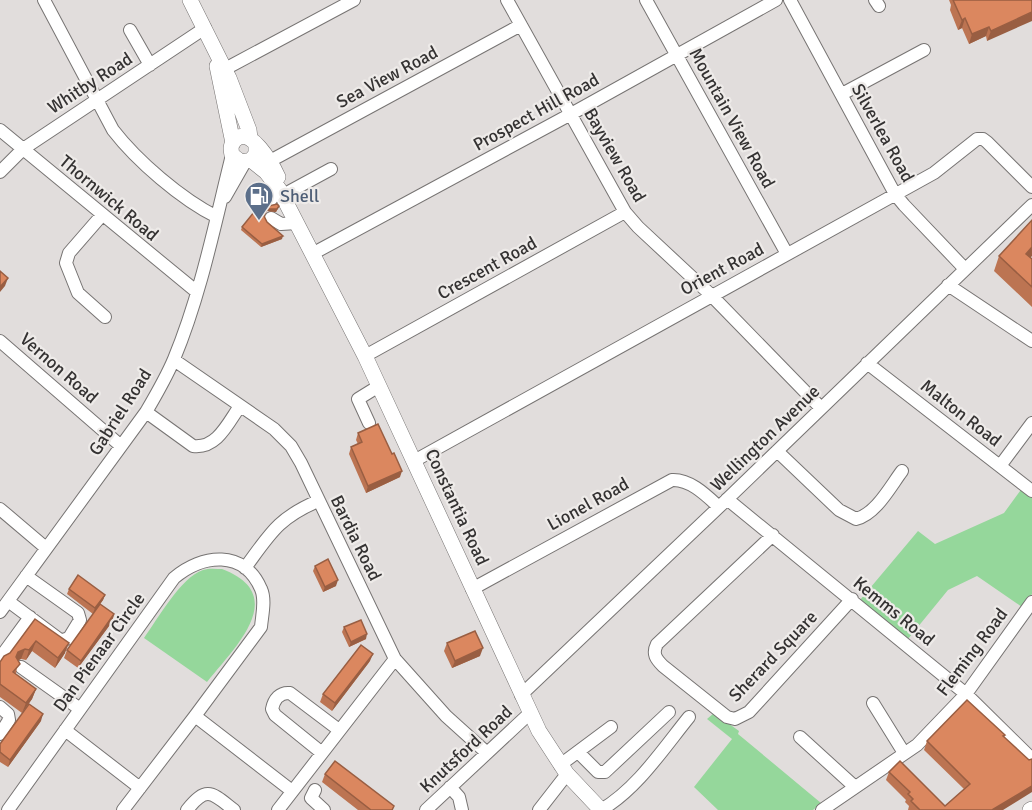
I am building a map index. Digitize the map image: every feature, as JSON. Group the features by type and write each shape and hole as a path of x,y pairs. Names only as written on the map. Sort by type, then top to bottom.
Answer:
{"main road":[{"path":"190,0 225,69 249,130 244,151"},
{"path":"216,52 220,82 244,151"},
{"name":"Constantia Road","path":"244,151 270,161 278,195"},
{"name":"Constantia Road","path":"244,151 266,172 278,195 294,217 366,356 530,713 564,770 601,810"}],"street":[{"path":"44,0 113,130 132,152 195,204 218,211"},
{"path":"225,69 354,0"},
{"name":"Bayview Road","path":"507,0 625,212 638,228 711,295 821,408"},
{"name":"Mountain View Road","path":"646,0 787,254"},
{"name":"Prospect Hill Road","path":"312,254 776,0"},
{"name":"Silverlea Road","path":"790,0 895,194 965,269"},
{"name":"Sea View Road","path":"270,161 521,25"},
{"name":"Whitby Road","path":"0,172 22,149 205,28"},
{"path":"130,30 150,65"},
{"path":"842,94 924,50"},
{"name":"Thornwick Road","path":"0,130 197,292"},
{"name":"Orient Road","path":"414,461 941,168 980,138 987,141 1032,187"},
{"name":"Gabriel Road","path":"0,612 7,595 26,576 146,412 174,360 197,292 218,211 244,151"},
{"path":"278,195 331,169"},
{"name":"Wellington Avenue","path":"521,695 1032,205"},
{"name":"Crescent Road","path":"366,356 625,212"},
{"path":"102,214 69,253 66,263 78,293 105,317"},
{"path":"271,218 281,224 294,217"},
{"path":"948,285 1032,341"},
{"name":"Vernon Road","path":"0,341 121,446"},
{"name":"Bardia Road","path":"174,360 274,429 291,446 302,463 318,501 395,659 446,716 487,753"},
{"name":"Malton Road","path":"867,363 1032,491"},
{"path":"369,423 358,399 379,386"},
{"path":"146,412 193,446 200,447 218,438 240,406"},
{"path":"1000,466 1032,423"},
{"path":"777,451 839,510 856,519 871,511 902,471"},
{"name":"Lionel Road","path":"472,589 672,480 679,480 693,486 723,503"},
{"path":"123,810 261,627 262,590 245,568 278,525 287,517 318,501"},
{"name":"Kemms Road","path":"723,503 773,535 852,599 966,694 1032,758"},
{"path":"0,508 46,548"},
{"name":"Sherard Square","path":"773,535 657,644 654,649 655,656 663,666 727,717 735,719 749,712 852,599"},
{"name":"Dan Pienaar Circle","path":"8,810 174,578 187,567 219,558 235,562 245,568"},
{"path":"7,595 30,617 63,640 69,638 80,620 78,614 26,576"},
{"name":"Fleming Road","path":"822,810 917,745 966,694 1032,602"},
{"path":"3,656 30,617"},
{"path":"278,810 395,659"},
{"path":"21,667 80,709"},
{"path":"322,753 275,715 272,709 273,704 284,692 290,693 339,730"},
{"path":"873,703 904,753"},
{"path":"0,707 8,714 9,720 0,734"},
{"path":"578,752 598,772 605,772 669,712"},
{"name":"Knutsford Road","path":"426,810 530,713"},
{"path":"195,716 292,791"},
{"path":"601,810 623,794 689,717"},
{"path":"539,810 578,752 611,727"},
{"path":"65,730 140,788"},
{"path":"800,737 855,787"},
{"path":"450,787 459,798 462,810"},
{"path":"315,790 311,798 324,810"},
{"path":"187,810 196,798 204,793 210,793 234,810"}],"green space":[{"path":"1023,487 1032,494 1032,594 1022,607 977,576 948,590 908,639 860,600 918,531 935,544 1004,513"},
{"path":"222,569 242,580 253,593 255,607 242,638 207,682 144,638 186,581 203,570"},
{"path":"714,713 739,731 738,734 821,803 813,810 718,810 694,787 732,739 707,719"}],"building":[{"path":"953,0 1032,0 1032,12 991,31 989,27 972,34 965,18 962,20"},
{"path":"263,201 269,206 277,204 279,206 277,209 267,209 264,216 267,222 283,236 262,244 242,227"},
{"path":"1032,220 1032,247 1026,254 1032,259 1032,287 999,256"},
{"path":"0,271 8,278 0,287"},
{"path":"378,424 402,471 368,486 351,447 362,442 358,433"},
{"path":"328,559 338,580 325,587 315,566"},
{"path":"78,575 105,595 95,608 69,589"},
{"path":"100,604 114,614 81,661 67,650"},
{"path":"35,619 69,643 58,658 36,641 29,650 18,652 16,657 20,664 13,672 36,689 26,703 0,684 0,662 10,653"},
{"path":"361,620 367,634 351,642 344,627"},
{"path":"475,631 483,648 455,661 447,643"},
{"path":"361,645 373,654 335,703 323,694"},
{"path":"967,700 1029,760 1032,759 1032,786 992,810 920,810 911,801 913,799 908,794 910,792 889,772 900,761 945,806 970,784 927,741"},
{"path":"29,704 43,714 10,760 0,752 0,744"},
{"path":"335,761 394,806 392,810 371,810 325,774"}],"place":[{"name":"Shell","path":"259,222"}]}
